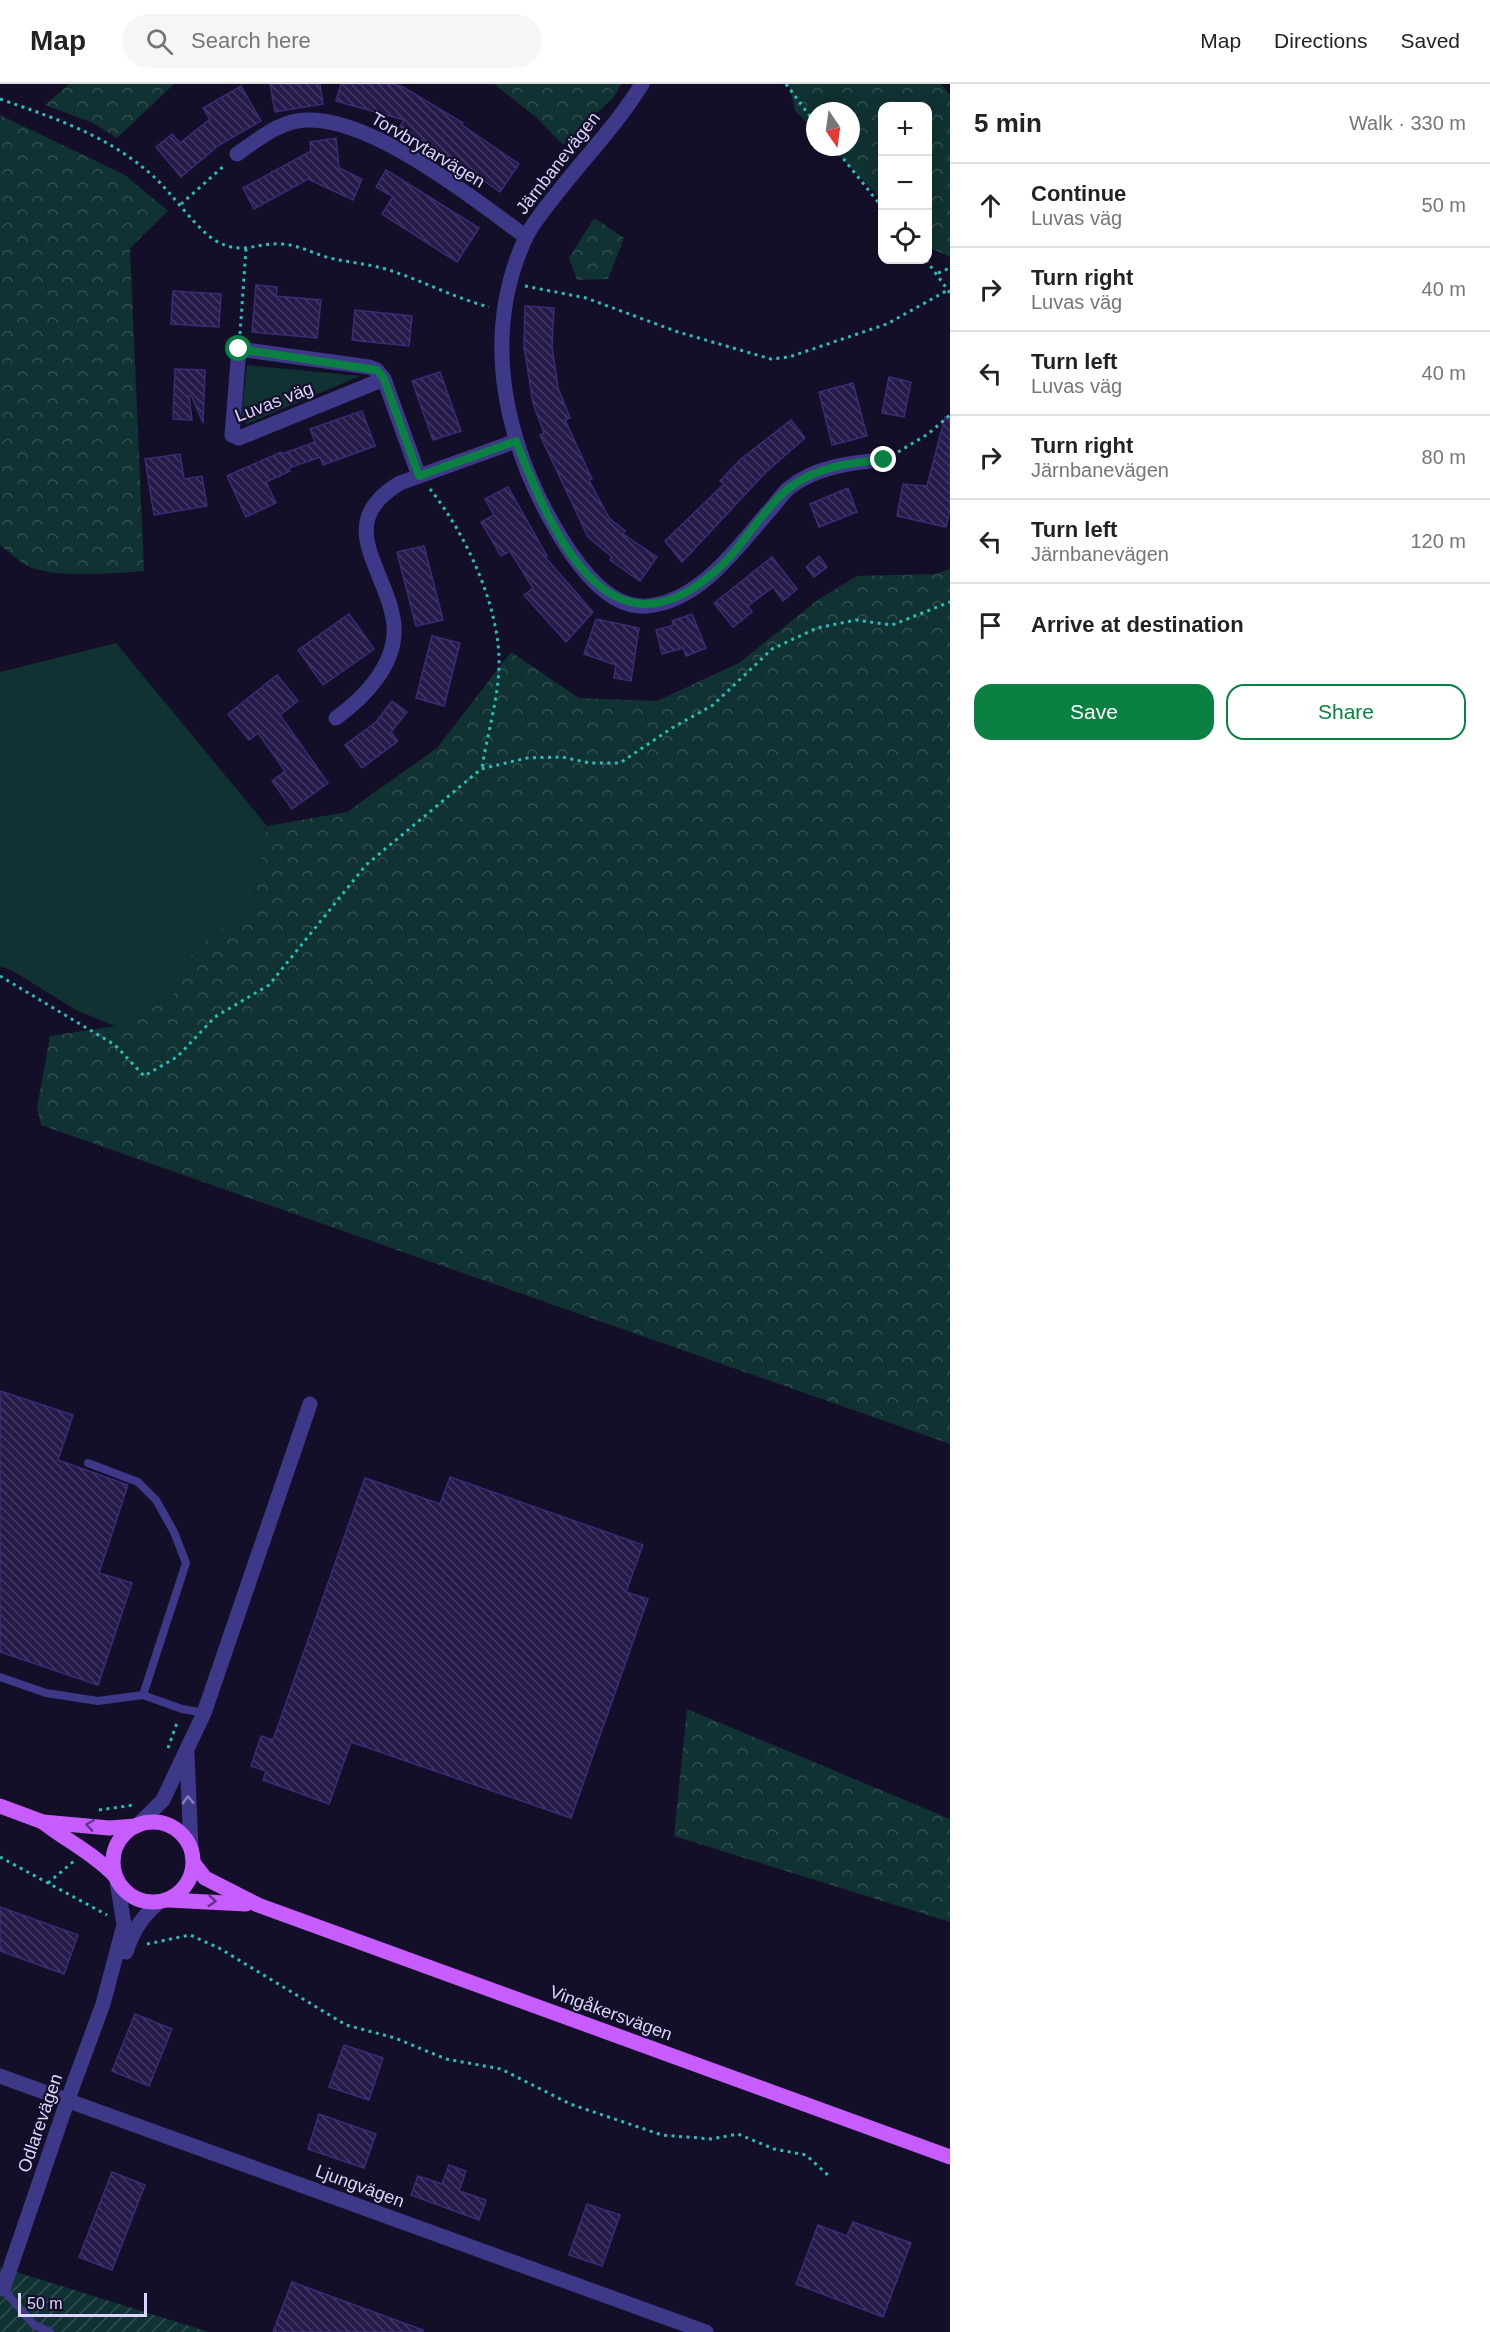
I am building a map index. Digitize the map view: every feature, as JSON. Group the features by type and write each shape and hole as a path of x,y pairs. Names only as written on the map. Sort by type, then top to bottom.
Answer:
{"main road":[{"path":"0,1806 43,1822 109,1828 155,1821 171,1825 183,1835 191,1849 194,1864 189,1880 180,1892 163,1901 150,1903 135,1899 122,1889 116,1878 98,1858 59,1835 43,1822"},
{"path":"116,1878 112,1860 116,1844 126,1832 138,1825"},
{"name":"Vingåkersvägen","path":"194,1864 205,1878 258,1905 950,2157"},
{"name":"Vingåkersvägen","path":"163,1901 193,1899 258,1905"}],"street":[{"name":"Järnbanevägen","path":"642,84 616,121 544,210 526,237 503,311 501,370 516,441 548,516 582,568 600,588 624,602 648,606 674,599 696,586 723,564 789,488 832,467 884,460"},
{"name":"Torvbrytarvägen","path":"237,154 283,125 322,119 345,124 374,137 419,164 526,237"},
{"name":"Luvas väg","path":"239,349 369,367 377,370 384,379 235,438 231,430 239,349"},
{"path":"384,379 419,476"},
{"path":"336,717 358,702 381,671 393,643 394,625 365,534 367,520 374,503 385,492 419,476 516,441"},
{"path":"138,1825 162,1800 204,1713 310,1404"},
{"path":"187,1751 191,1849"},
{"name":"Odlarevägen","path":"1,2290 103,2004 124,1925 116,1878"},
{"name":"Odlarevägen","path":"103,2004 120,1972 128,1945 143,1916 163,1901"},
{"name":"Ljungvägen","path":"0,2076 706,2332"}],"lane":[{"path":"88,1463 138,1482 156,1500 174,1532 186,1563 143,1695"},
{"path":"0,1677 46,1693 98,1701 143,1695 182,1710 204,1713"},
{"path":"1,2290 34,2325 50,2332"}],"path":[{"path":"786,84 806,111"},
{"path":"0,99 90,132 131,158 216,240 246,249 269,245 289,245 329,258 393,271 446,294 503,311"},
{"path":"181,204 237,154"},
{"path":"841,156 878,202"},
{"path":"239,349 246,249"},
{"path":"510,284 586,298 678,332 771,359 798,354 893,321 949,292 929,264"},
{"path":"937,273 950,268"},
{"path":"884,460 928,434 950,415"},
{"path":"419,476 446,509 466,548 493,616 499,668 482,769"},
{"path":"0,976 115,1045 144,1076 177,1057 215,1017 269,985 366,864 482,769 527,758 562,757 590,764 620,763 672,728 713,705 772,649 817,628 856,620 892,625 950,602"},
{"path":"167,1752 182,1710"},
{"path":"93,1814 96,1811 142,1802"},
{"path":"0,1857 110,1917"},
{"path":"48,1883 75,1859"},
{"path":"128,1945 136,1947 157,1940 190,1935 219,1948 346,2025 395,2038 446,2059 501,2069 570,2104 662,2135 711,2139 738,2134 774,2149 806,2155 830,2177"}],"green space":[{"path":"69,84 174,84 117,138 93,123 45,105"},
{"path":"494,84 621,84 614,97 563,145 537,118"},
{"path":"789,84 941,84 950,95 950,257 932,249 932,102 878,102 878,196 840,156 860,156 860,102 806,102 806,122 795,111"},
{"path":"0,115 125,175 168,211 130,248 144,571 84,574 51,572 26,565 0,545"},
{"path":"594,218 624,238 608,279 577,280 569,258"},
{"path":"247,365 360,376 247,424 241,418"},
{"path":"950,569 950,1444 41,1125 37,1108 50,1036 115,1026 171,999 194,950 253,904 267,826 347,812 437,748 511,652 579,698 657,701 739,663 819,599 857,576 936,574"},
{"path":"116,643 267,826 253,904 194,950 171,999 115,1026 76,1010 13,971 0,966 0,672"},
{"path":"687,1709 950,1819 950,1922 674,1836"},
{"path":"0,2267 209,2332 0,2332"}],"building":[{"path":"270,84 320,84 323,104 275,112"},
{"path":"341,84 392,84 403,87 463,123 462,125 519,164 500,192 448,156 400,127 404,120 336,101"},
{"path":"241,86 261,121 219,145 181,177 156,147 172,134 180,143 210,119 203,108"},
{"path":"336,138 339,168 362,179 353,200 308,179 254,209 243,188 311,151 310,142"},
{"path":"386,170 479,228 457,262 382,214 393,197 376,187"},
{"path":"256,285 277,287 276,296 321,300 317,338 252,332"},
{"path":"173,291 221,294 219,327 171,324"},
{"path":"525,306 554,308 552,346 558,388 570,418 565,420 592,479 589,480 609,518 625,531 623,534 657,557 640,581 610,560 612,557 588,537 540,435 544,433 533,403 524,347"},
{"path":"355,310 412,316 409,346 352,340"},
{"path":"175,369 205,370 203,423 191,395 189,396 192,420 173,419"},
{"path":"440,372 461,431 433,440 412,381"},
{"path":"889,377 911,382 904,417 882,413"},
{"path":"853,383 867,436 832,445 819,392"},
{"path":"362,411 375,446 323,465 320,457 289,468 290,471 266,482 276,503 246,517 227,476 281,452 282,454 315,442 310,429"},
{"path":"945,417 950,417 950,510 946,527 897,516 903,484 927,486"},
{"path":"791,420 805,438 766,472 682,562 665,541 724,484 720,481 741,459"},
{"path":"180,454 184,479 202,476 207,506 154,515 145,459"},
{"path":"508,487 547,556 545,557 593,612 566,642 524,595 533,588 510,551 501,556 481,522 494,515 485,499"},
{"path":"848,488 857,512 819,527 810,504"},
{"path":"424,546 443,620 416,626 397,552"},
{"path":"819,556 827,567 814,577 806,567"},
{"path":"772,557 797,589 783,601 773,587 748,606 752,612 733,627 714,603"},
{"path":"349,614 374,649 323,685 298,650"},
{"path":"692,614 706,648 686,656 683,648 662,654 656,630 674,625 672,621"},
{"path":"596,619 639,628 631,681 614,678 616,665 584,654"},
{"path":"432,636 460,643 444,706 416,698"},
{"path":"277,675 298,701 280,715 328,783 292,809 272,781 285,771 258,733 249,740 228,714"},
{"path":"392,701 407,712 391,732 398,741 362,768 345,745 376,722"},
{"path":"0,1391 73,1415 58,1460 128,1485 99,1573 132,1583 98,1685 0,1652"},
{"path":"450,1477 643,1545 626,1592 648,1599 571,1818 351,1742 329,1804 263,1780 266,1771 251,1766 261,1736 273,1740 365,1478 440,1504"},
{"path":"0,1907 78,1935 64,1974 0,1951"},
{"path":"135,2014 172,2029 149,2086 112,2071"},
{"path":"344,2045 383,2058 369,2100 329,2087"},
{"path":"319,2114 376,2134 364,2168 308,2149"},
{"path":"449,2165 466,2171 459,2191 486,2200 479,2220 411,2195 418,2176 442,2184"},
{"path":"112,2172 145,2185 112,2270 79,2257"},
{"path":"587,2204 620,2215 602,2266 569,2255"},
{"path":"853,2222 911,2243 883,2317 796,2284 818,2225 847,2236"},
{"path":"292,2282 423,2330 423,2332 273,2332"}],"route":[{"path":"239,349 377,370 384,379 419,476 516,441 530,479 548,516 582,568 600,588 624,602 636,605 648,606 674,599 696,586 723,564 789,488 832,467 884,460"}]}
